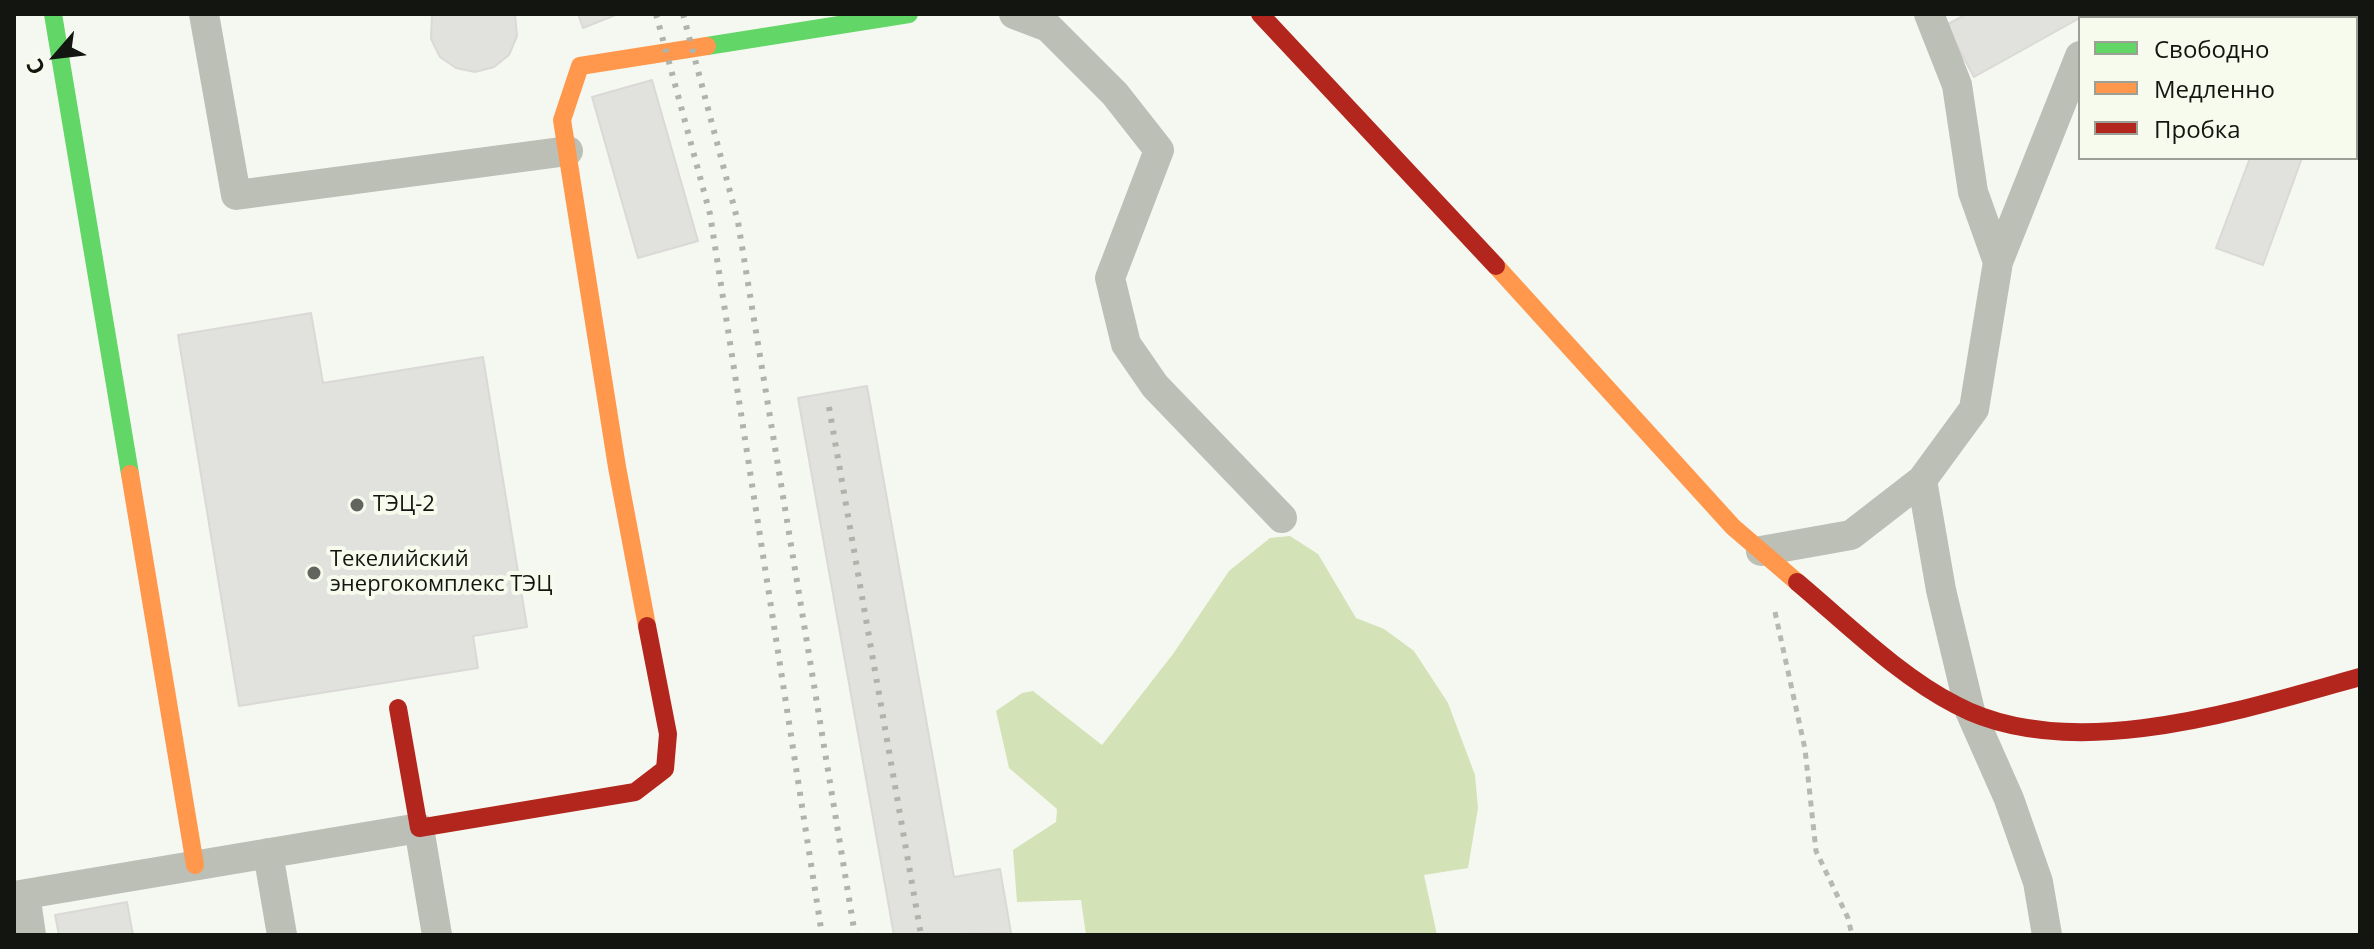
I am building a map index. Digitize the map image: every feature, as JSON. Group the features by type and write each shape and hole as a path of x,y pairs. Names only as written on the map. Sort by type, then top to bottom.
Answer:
{"street":[{"path":"53,14 195,865"},
{"path":"204,14 236,195 568,151"},
{"path":"31,935 20,895 635,792 665,769 668,734 617,467 562,120 580,66 909,14"},
{"path":"1014,14 1057,21 1159,150 1110,278 1126,344 1155,386 1282,518"},
{"path":"1260,14 1545,318 1733,527 1883,654 1955,705 1997,722 2039,731 2126,729 2253,707 2360,677"},
{"path":"1929,14 1957,85 1973,192 1998,262"},
{"path":"1761,551 1851,535 1922,480 1974,409 1998,262 2078,61"},
{"path":"1922,480 1941,590 1970,711 2009,799 2038,882 2047,935"},
{"path":"398,708 437,935"},
{"path":"268,853 282,935"}],"path":[{"path":"1761,551 1805,749 1816,851 1848,918 1852,935"}],"shaded area":[{"path":"1290,536 1318,554 1356,618 1384,629 1414,651 1448,703 1475,775 1478,808 1468,868 1424,875 1437,935 1086,935 1081,900 1017,902 1013,850 1056,822 1057,809 1009,768 996,711 1022,693 1033,691 1102,745 1173,654 1229,571 1270,538"}],"building":[{"path":"432,14 515,14 517,36 509,55 494,67 475,72 456,68 440,57 431,39"},
{"path":"578,14 618,14 583,28"},
{"path":"1967,14 2087,14 2078,16 2078,19 1974,77 1946,25"},
{"path":"2303,14 2356,14 2355,16"},
{"path":"652,80 698,241 638,258 592,97"},
{"path":"2249,160 2301,160 2263,265 2216,248"},
{"name":"ТЭЦ-2","path":"311,313 323,383 483,357 527,627 473,636 478,668 239,706 178,335"},
{"path":"867,386 954,877 1000,869 1011,933 894,935 798,398"},
{"path":"127,902 133,935 59,935 55,915"}],"railway":[{"path":"656,14 710,214 822,935"},
{"path":"683,14 738,222 855,935"},
{"path":"829,407 921,935"}],"traffic: fast":[{"path":"53,14 130,474"},
{"path":"707,46 909,14"}],"traffic: slow":[{"path":"647,626 617,467 562,120 580,66 707,46"},
{"path":"1496,266 1733,527 1797,582"},
{"path":"130,474 195,865"}],"traffic: jam":[{"path":"1260,14 1496,266"},
{"path":"1797,582 1914,679 1956,705 2001,723 2051,731 2103,732 2157,726 2264,704 2360,677"},
{"path":"398,708 419,828 635,792 665,769 668,734 647,626"}],"place":[{"name":"ТЭЦ-2","path":"357,505"},
{"name":"Текелийский энергокомплекс ТЭЦ","path":"314,573"}]}
